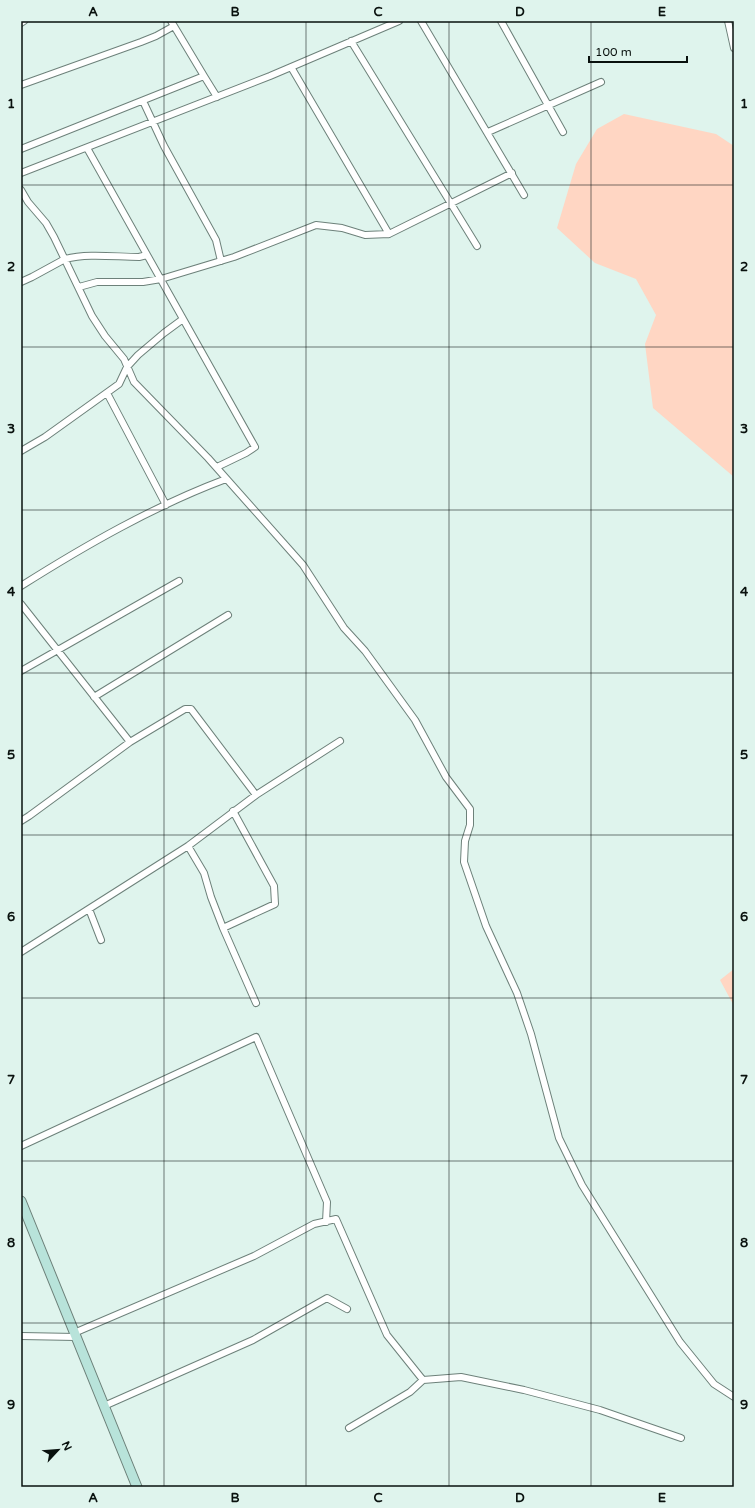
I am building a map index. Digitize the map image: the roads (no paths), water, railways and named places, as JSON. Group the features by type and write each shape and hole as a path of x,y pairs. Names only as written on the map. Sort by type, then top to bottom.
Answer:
{"main road":[{"path":"21,1201 137,1487"}],"street":[{"path":"21,173 217,97 399,21"},
{"path":"421,21 524,195"},
{"path":"501,21 563,132"},
{"path":"728,21 734,48"},
{"path":"21,85 142,42 173,23 217,97"},
{"path":"351,41 477,246"},
{"path":"291,67 389,234"},
{"path":"21,150 204,76"},
{"path":"488,132 601,82"},
{"path":"144,101 164,146 212,233 221,261"},
{"path":"87,148 255,447 217,467"},
{"path":"78,287 97,282 143,282 161,279 221,261 316,225 342,228 365,235 389,234 512,173"},
{"path":"21,190 28,202 46,223 98,326 119,352 134,382 217,467 303,565 344,628 365,651 415,720 446,777 470,809 470,825 465,841 464,862 486,926 517,993 531,1034 558,1138 585,1191 680,1342 714,1384 734,1397"},
{"path":"21,282 65,259 82,256 139,257 147,255"},
{"path":"21,451 45,437 119,384 127,367 138,355 183,319"},
{"path":"107,393 166,505"},
{"path":"21,586 117,529 202,488 226,479"},
{"path":"21,671 179,581"},
{"path":"21,604 130,742"},
{"path":"94,697 228,615"},
{"path":"21,821 130,742 185,709 191,709 256,795"},
{"path":"21,952 188,846 256,795 340,741"},
{"path":"223,928 275,904 274,886 233,812"},
{"path":"188,846 204,873 223,928 256,1003"},
{"path":"88,909 101,940"},
{"path":"21,1146 256,1037 328,1202 326,1222"},
{"path":"21,1336 75,1335 254,1256 314,1224 336,1219 387,1335 422,1380"},
{"path":"104,1406 253,1340 327,1298 347,1309"},
{"path":"349,1428 410,1392 422,1380 461,1377 524,1390 600,1410 681,1438"}]}
